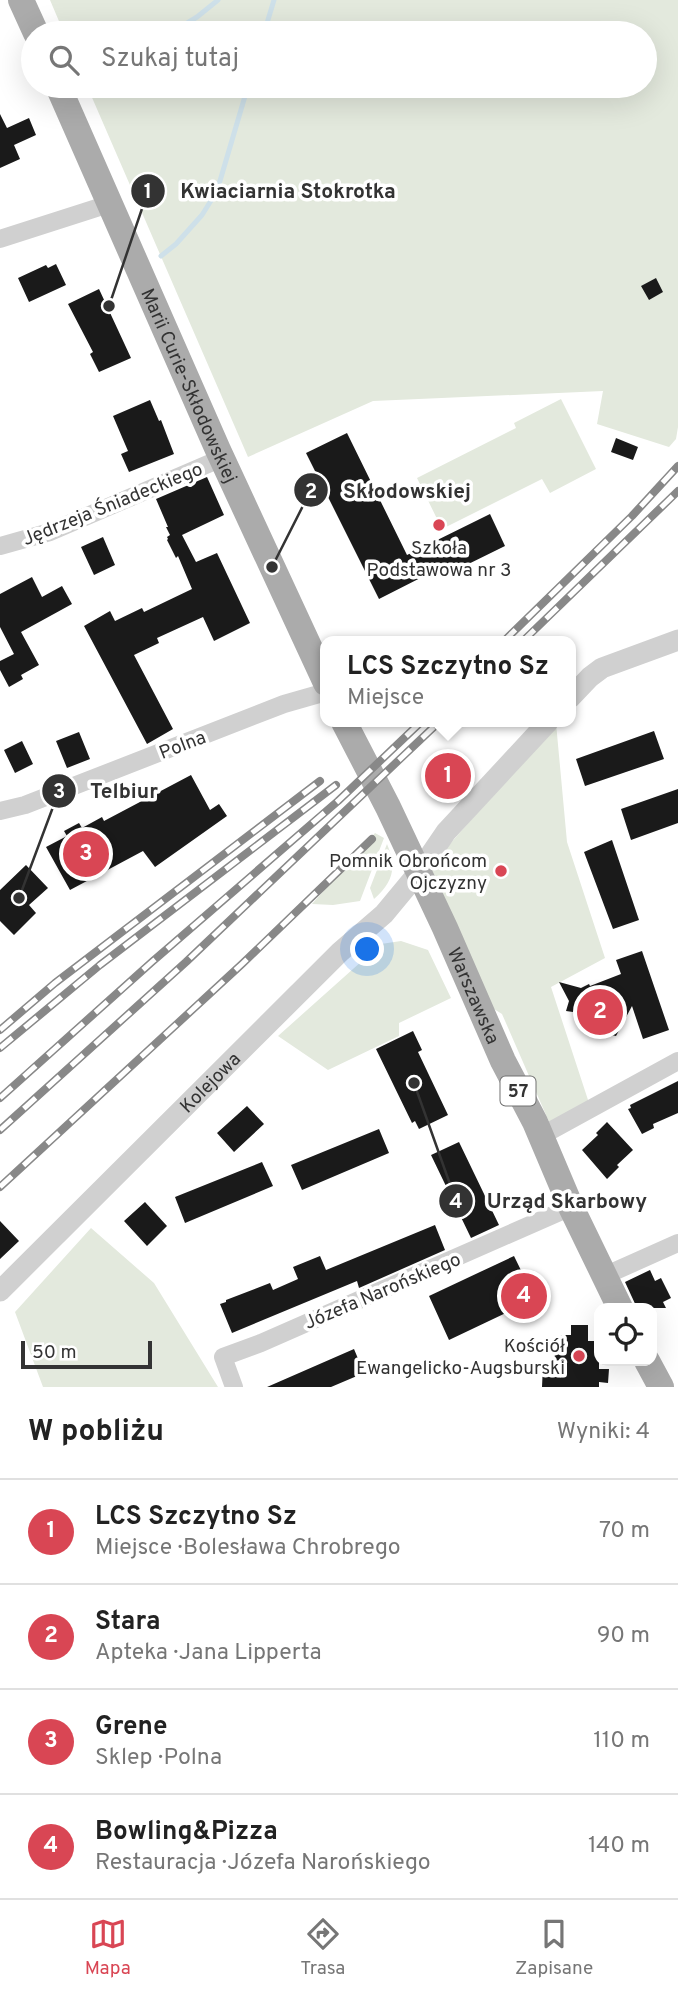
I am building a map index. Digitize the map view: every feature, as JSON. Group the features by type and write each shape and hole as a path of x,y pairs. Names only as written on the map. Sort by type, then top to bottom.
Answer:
{"main road":[{"path":"21,0 31,21"},
{"name":"Marii Curie-Skłodowskiej","path":"63,98 222,458 320,670"},
{"name":"57","path":"347,727 418,873"},
{"name":"Warszawska","path":"418,873 503,1061 541,1136 571,1208 618,1303"},
{"path":"650,1366 660,1387"}],"street":[{"path":"0,239 109,204"},
{"name":"Jędrzeja Śniadeckiego","path":"0,546 50,533 222,458"},
{"path":"576,692 601,668 678,640"},
{"name":"Polna","path":"0,811 25,805 284,704 320,694"},
{"name":"Kolejowa","path":"0,1291 340,952 384,914 418,873 446,832 543,727"},
{"path":"541,1136 678,1062"},
{"name":"Józefa Narońskiego","path":"234,1387 223,1357 571,1208"},
{"path":"604,1276 678,1243"}],"shaded area":[{"path":"50,0 678,0 676,439 669,447 597,424 603,391 373,401 248,457 92,98 657,98 657,21 59,21"},
{"path":"561,399 596,469 550,493 542,479 442,529 417,478 516,428 514,423"},
{"path":"552,727 556,727 567,842 605,958 551,987 590,1106 550,1124 502,1014 473,996 428,869"},
{"path":"375,833 384,838 360,901 333,905 312,904"},
{"path":"387,844 392,860 391,874 385,887 374,899 370,888"},
{"path":"401,941 428,950 451,998 399,1023 399,1036 328,1070 278,1036 381,944"},
{"path":"91,1228 154,1283 218,1387 43,1387 15,1312"}],"building":[{"path":"0,114 7,128 29,118 36,135 14,145 20,159 0,168"},
{"path":"56,264 66,285 29,302 18,278 46,265 48,268"},
{"path":"656,278 663,292 649,300 641,286"},
{"path":"99,289 131,358 99,372 90,354 93,352 68,304"},
{"path":"150,400 174,454 129,472 121,454 128,451 113,416"},
{"path":"347,433 407,555 490,514 505,546 444,576 440,568 379,599 306,453"},
{"path":"616,438 638,447 633,460 611,452"},
{"path":"207,477 224,515 182,535 196,562 217,553 250,623 214,641 203,617 157,638 159,643 134,655 173,729 147,744 84,626 110,611 115,621 142,608 144,612 192,589 178,556 176,558 167,540 170,535 168,527 156,499"},
{"path":"103,537 115,565 94,575 81,547"},
{"path":"32,577 42,597 62,586 72,604 21,632 39,665 21,675 23,679 9,687 0,670 0,661 14,654 0,627 0,594"},
{"path":"654,731 664,759 585,786 576,759"},
{"path":"79,732 90,759 67,768 56,741"},
{"path":"22,741 33,764 15,773 4,750"},
{"path":"460,753 471,765 437,798 425,786"},
{"path":"191,775 210,810 219,804 227,816 155,867 143,851 70,890 46,847 67,836 64,831 79,823 82,828 102,817 104,821"},
{"path":"678,789 678,823 631,840 621,809"},
{"path":"612,840 639,920 613,929 584,852"},
{"path":"26,865 48,888 29,905 36,913 14,935 0,921 0,890"},
{"path":"642,951 669,1030 643,1039 632,1006 616,1036 608,1034 600,1018 581,1030 573,1012 566,1011 569,1001 559,982 581,988 589,984 590,986 621,974 616,960"},
{"path":"413,1031 422,1050 418,1052 448,1115 419,1129 415,1121 412,1123 376,1049"},
{"path":"678,1081 678,1113 653,1124 654,1128 642,1134 628,1109 631,1108 630,1105"},
{"path":"247,1106 264,1124 234,1152 217,1133"},
{"path":"607,1122 633,1150 607,1179 582,1150"},
{"path":"379,1129 389,1153 302,1190 291,1165"},
{"path":"459,1142 499,1225 471,1238 431,1155"},
{"path":"262,1162 273,1186 185,1223 175,1197"},
{"path":"145,1202 167,1226 147,1246 124,1221"},
{"path":"0,1221 19,1241 0,1259"},
{"path":"435,1225 445,1250 359,1288 357,1281 232,1333 220,1304 226,1300 270,1283 273,1290 298,1279 293,1267 320,1256 326,1270"},
{"path":"514,1256 535,1299 449,1340 429,1296"},
{"path":"650,1270 655,1281 661,1278 671,1298 663,1302 666,1308 657,1308 657,1303 635,1303 625,1282"},
{"name":"Kościół Ewangelicko-Augsburski","path":"571,1325 588,1325 588,1341 594,1341 594,1366 609,1369 608,1383 599,1382 599,1387 542,1387 543,1365 554,1366 556,1335 571,1335"},
{"path":"354,1349 364,1373 331,1387 267,1387"}],"waterway":[{"path":"190,21 218,0"},
{"path":"268,21 274,0"},
{"path":"161,256 176,244 202,215 217,191 244,98"}],"railway":[{"path":"509,636 632,516 678,466"},
{"path":"528,636 678,491"},
{"path":"0,1098 338,801 416,727"},
{"path":"0,1130 186,962 434,727"},
{"path":"0,1030 55,983 320,781"},
{"path":"0,1048 100,965 336,785"},
{"path":"0,1187 242,964 372,839"}],"place":[{"name":"Kwiaciarnia Stokrotka","path":"109,306"},
{"name":"Szkoła Podstawowa nr 3","path":"439,525"},
{"name":"Skłodowskiej","path":"272,567"},
{"name":"LCS Szczytno Sz","path":"448,776"},
{"name":"Grene","path":"86,854"},
{"name":"Pomnik Obrońcom Ojczyzny","path":"501,871"},
{"name":"Telbiur","path":"19,898"},
{"name":"Stara","path":"600,1012"},
{"name":"Urząd Skarbowy","path":"414,1083"},
{"name":"Bowling&Pizza","path":"524,1296"},
{"name":"Kościół Ewangelicko-Augsburski","path":"579,1356"}]}
